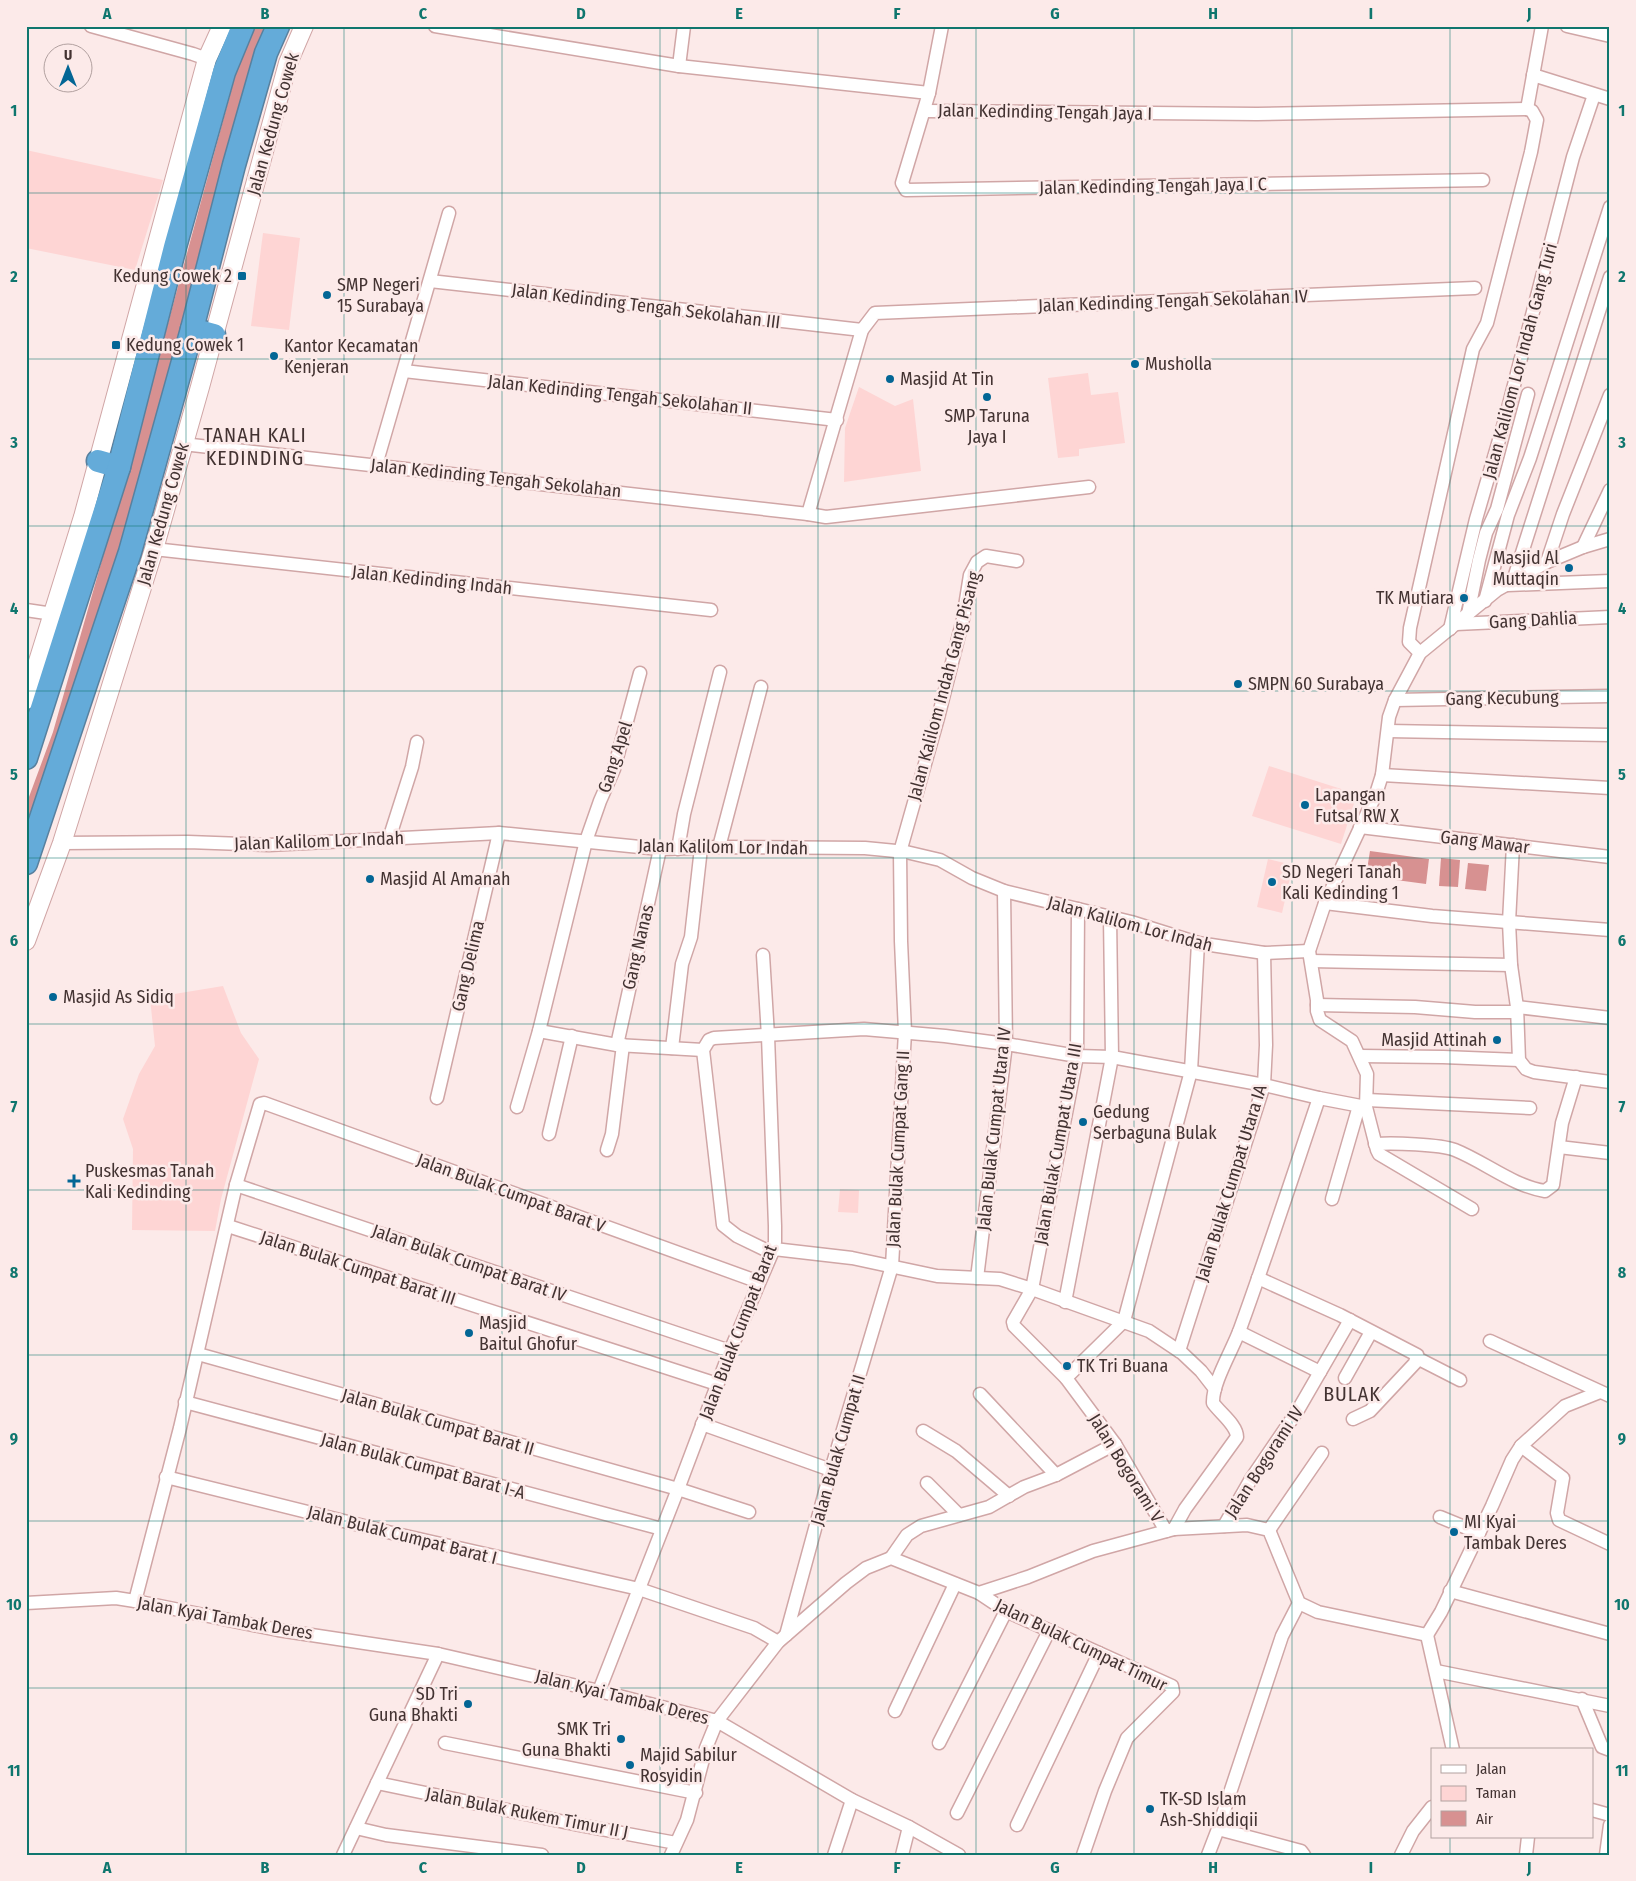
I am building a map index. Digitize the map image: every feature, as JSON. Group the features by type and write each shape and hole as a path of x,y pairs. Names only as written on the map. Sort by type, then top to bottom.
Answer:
{"highway":[{"path":"26,758 108,464 175,247 224,72 243,26"},
{"name":"Jalan Kedung Cowek","path":"26,864 130,552 192,329 234,166 266,53 278,26"},
{"path":"192,329 214,335"}],"main road":[{"path":"26,700 83,517 108,464 207,59 222,26"},
{"name":"Jalan Kedung Cowek","path":"26,940 62,843 154,549 288,63 304,26"}],"street":[{"path":"91,26 207,59"},
{"name":"Jalan Kedinding Tengah Jaya I","path":"435,26 679,66 929,93 925,111 1257,114 1527,109"},
{"path":"679,66 684,26"},
{"path":"929,93 942,26"},
{"path":"1420,654 1410,642 1410,628 1473,349 1487,323 1531,152 1537,120 1532,112 1527,109 1542,26"},
{"path":"1567,26 1610,36"},
{"path":"1533,75 1610,99"},
{"name":"Jalan Kalilom Lor Indah Gang Turi","path":"1453,626 1476,520 1506,416 1573,157 1594,95"},
{"name":"Jalan Kedinding Tengah Jaya I C","path":"925,111 902,183 906,190 1483,180"},
{"path":"1484,601 1508,515 1530,458 1610,207"},
{"path":"376,465 449,212"},
{"path":"1509,584 1610,277"},
{"name":"Jalan Kedinding Tengah Sekolahan III","path":"430,281 862,330"},
{"name":"Jalan Kedinding Tengah Sekolahan IV","path":"862,330 872,315 877,312 1475,288"},
{"path":"808,514 862,330"},
{"name":"Jalan Kedinding Tengah Sekolahan II","path":"404,371 837,420"},
{"path":"1468,614 1486,533 1497,509 1528,394"},
{"path":"1547,562 1563,514 1610,395"},
{"name":"Jalan Kedinding Tengah Sekolahan","path":"183,444 826,517 1089,487"},
{"path":"1583,547 1610,490"},
{"path":"1332,1199 1364,1104 1367,1074 1352,1041 1320,1020 1317,1012 1310,956 1325,903 1376,794 1382,775 1389,717 1395,700 1420,654 1484,601 1547,562 1583,547 1608,540"},
{"name":"Jalan Kedinding Indah","path":"154,549 711,610"},
{"name":"Jalan Kalilom Indah Gang Pisang","path":"900,852 941,709 963,619 970,575 977,562 986,556 1017,561"},
{"path":"1509,584 1610,581"},
{"path":"26,610 53,614"},
{"name":"Gang Dahlia","path":"1453,626 1610,616"},
{"path":"678,849 684,814 720,672"},
{"name":"Gang Apel","path":"517,1106 539,1031 586,841 614,769 640,673"},
{"path":"719,847 761,687"},
{"name":"Gang Kecubung","path":"1395,700 1610,696"},
{"path":"1388,731 1610,735"},
{"path":"389,839 412,767 417,742"},
{"path":"1382,775 1610,788"},
{"name":"Gang Mawar","path":"1360,827 1610,856"},
{"name":"Jalan Kalilom Lor Indah","path":"62,843 188,842 269,845 499,833 660,849 719,847 865,848 900,852 940,860 972,878 1004,891 1131,922 1198,943 1264,953 1310,956"},
{"name":"Gang Delima","path":"437,1098 499,833"},
{"path":"1513,845 1509,922 1511,965 1517,1010 1519,1060 1522,1066 1534,1072 1610,1082"},
{"path":"672,1048 682,964 691,936 701,848"},
{"name":"Gang Nanas","path":"607,1150 612,1134 620,1045 660,849"},
{"name":"Jalan Bulak Cumpat Gang II","path":"892,1266 904,1032 900,852"},
{"name":"Jalan Bulak Cumpat Utara IV","path":"977,1278 1006,1044 1004,891"},
{"path":"1325,903 1432,916 1610,930"},
{"name":"Jalan Bulak Cumpat Utara III","path":"1032,1289 1077,1056 1078,909"},
{"path":"1065,1302 1112,1057 1110,917"},
{"path":"1066,1378 1124,1321 1191,1071 1198,943"},
{"name":"Jalan Bulak Cumpat Utara IA","path":"1179,1351 1264,1085 1266,1045 1264,953"},
{"name":"Jalan Bulak Cumpat Barat","path":"599,1691 678,1490 716,1384 773,1251 775,1226 763,955"},
{"path":"1310,956 1511,965"},
{"path":"1317,1005 1474,1012 1517,1010 1610,1018"},
{"path":"1215,1389 1201,1372 1179,1351 1149,1331 1032,1289 1000,1279 937,1276 852,1258 773,1251 737,1236 723,1225 703,1050 709,1040 714,1038 864,1029 904,1032 1006,1044 1077,1056 1112,1057 1264,1085 1319,1098 1364,1104 1530,1108"},
{"path":"539,1031 620,1045 703,1050"},
{"path":"550,1134 572,1036"},
{"path":"1360,1056 1427,1056 1519,1060"},
{"path":"1375,1144 1392,1143 1453,1149 1515,1180 1545,1192 1553,1185 1562,1123 1576,1077"},
{"path":"1170,1530 1237,1437 1237,1433 1214,1403 1215,1389 1239,1332 1319,1098"},
{"name":"Jalan Bulak Cumpat Barat V","path":"236,1186 259,1105 264,1103 759,1282"},
{"path":"1364,1104 1379,1154 1472,1209"},
{"path":"1559,1147 1610,1153"},
{"path":"135,1602 198,1354 236,1186"},
{"name":"Jalan Bulak Cumpat Barat IV","path":"236,1186 730,1351"},
{"name":"Jalan Bulak Cumpat Barat III","path":"228,1226 716,1384"},
{"name":"Jalan Bulak Cumpat II","path":"782,1638 892,1266"},
{"path":"1258,1278 1350,1320 1415,1353 1417,1358 1460,1380"},
{"name":"Jalan Bogorami V","path":"1032,1289 1012,1320 1013,1324 1066,1378 1115,1444 1170,1530"},
{"name":"Jalan Bogorami IV","path":"1224,1526 1251,1479 1298,1410 1350,1320"},
{"path":"1239,1332 1320,1372"},
{"path":"1345,1378 1371,1332"},
{"path":"1490,1341 1605,1394"},
{"name":"Jalan Bulak Cumpat Barat II","path":"198,1354 678,1490 749,1512"},
{"path":"1353,1419 1370,1410 1383,1399 1415,1363 1417,1358"},
{"path":"980,1394 1056,1475"},
{"path":"1453,1748 1427,1635 1441,1612 1512,1460 1521,1446 1565,1406 1605,1394"},
{"name":"Jalan Bulak Cumpat Barat I-A","path":"185,1402 662,1529"},
{"path":"702,1424 832,1470"},
{"path":"923,1431 956,1451 1009,1496"},
{"path":"1115,1444 989,1507 921,1526 907,1534 891,1558 979,1593 1028,1577 1093,1551 1170,1530 1247,1525 1269,1530"},
{"path":"1521,1446 1563,1478 1557,1513 1559,1520 1610,1544"},
{"path":"1269,1530 1322,1453"},
{"name":"Jalan Bulak Cumpat Barat I","path":"166,1477 411,1538 639,1589 782,1638"},
{"path":"928,1483 959,1515"},
{"path":"1440,1517 1479,1533"},
{"path":"1269,1530 1299,1604 1318,1612 1427,1635"},
{"name":"Jalan Kyai Tambak Deres","path":"26,1603 116,1598 278,1630 438,1654 599,1691 717,1721 782,1638 866,1568 891,1558"},
{"path":"895,1711 955,1584"},
{"path":"1450,1591 1610,1634"},
{"name":"Jalan Bulak Cumpat Timur","path":"979,1593 1006,1612 1172,1686 1174,1690 1127,1738 1104,1791 1083,1855"},
{"path":"1208,1855 1282,1636 1299,1604"},
{"path":"939,1743 1006,1612"},
{"path":"957,1813 1049,1631"},
{"path":"1017,1825 1098,1653"},
{"path":"343,1855 438,1654"},
{"path":"1436,1672 1582,1699 1610,1706"},
{"path":"1582,1699 1606,1749"},
{"path":"670,1855 687,1820 696,1793 706,1748 717,1721 852,1800 909,1826 959,1855"},
{"path":"445,1743 696,1793"},
{"name":"Jalan Bulak Rukem Timur II J","path":"377,1783 676,1843"},
{"path":"834,1855 852,1800"},
{"path":"1401,1855 1413,1831 1431,1808"},
{"path":"1594,1811 1610,1815"},
{"path":"1606,1855 1610,1825"},
{"path":"902,1855 909,1826"},
{"path":"356,1828 386,1834 542,1855"},
{"path":"1218,1829 1301,1852 1304,1855"},
{"path":"1526,1855 1528,1838"}],"green space":[{"path":"26,150 163,180 135,270 26,248"},
{"path":"263,233 300,238 289,330 251,326"},
{"path":"1088,373 1091,395 1118,392 1125,443 1079,449 1079,456 1058,458 1048,378"},
{"path":"859,387 895,406 913,399 921,471 844,482 845,428"},
{"name":"Lapangan Futsal RW X","path":"1269,766 1357,794 1341,844 1252,816"},
{"path":"1268,859 1293,865 1282,913 1257,907"},
{"path":"223,986 241,1033 259,1059 221,1199 215,1231 132,1230 133,1149 123,1119 139,1074 155,1046 150,998"},
{"path":"840,1189 859,1190 858,1213 838,1212"}],"water":[{"path":"253,26 271,26 143,475 26,847 26,805 53,732 139,430 237,69"},
{"path":"1370,851 1429,859 1426,884 1366,876"},
{"path":"1441,858 1460,860 1458,887 1439,886"},
{"path":"1468,863 1489,865 1486,891 1465,889"}],"place":[{"name":"Kedung Cowek 2","path":"242,276"},
{"name":"SMP Negeri 15 Surabaya","path":"327,295"},
{"name":"Kedung Cowek 1","path":"116,345"},
{"name":"Kantor Kecamatan Kenjeran","path":"274,356"},
{"name":"Musholla","path":"1135,364"},
{"name":"Masjid At Tin","path":"890,379"},
{"name":"SMP Taruna Jaya I","path":"987,397"},
{"name":"Masjid Al Muttaqin","path":"1569,568"},
{"name":"TK Mutiara","path":"1464,598"},
{"name":"SMPN 60 Surabaya","path":"1238,684"},
{"name":"Lapangan Futsal RW X","path":"1305,805"},
{"name":"Masjid Al Amanah","path":"370,879"},
{"name":"SD Negeri Tanah Kali Kedinding 1","path":"1272,882"},
{"name":"Masjid As Sidiq","path":"53,997"},
{"name":"Masjid Attinah","path":"1497,1040"},
{"name":"Gedung Serbaguna Bulak","path":"1083,1122"},
{"name":"Puskesmas Tanah Kali Kedinding","path":"74,1181"},
{"name":"Masjid Baitul Ghofur","path":"469,1333"},
{"name":"TK Tri Buana","path":"1067,1366"},
{"name":"MI Kyai Tambak Deres","path":"1454,1532"},
{"name":"SD Tri Guna Bhakti","path":"468,1704"},
{"name":"SMK Tri Guna Bhakti","path":"621,1739"},
{"name":"Majid Sabilur Rosyidin","path":"630,1765"},
{"name":"TK-SD Islam Ash-Shiddiqii","path":"1150,1809"}],"district":[{"name":"TANAH KALI KEDINDING","path":"255,446"},
{"name":"BULAK","path":"1352,1394"}]}
